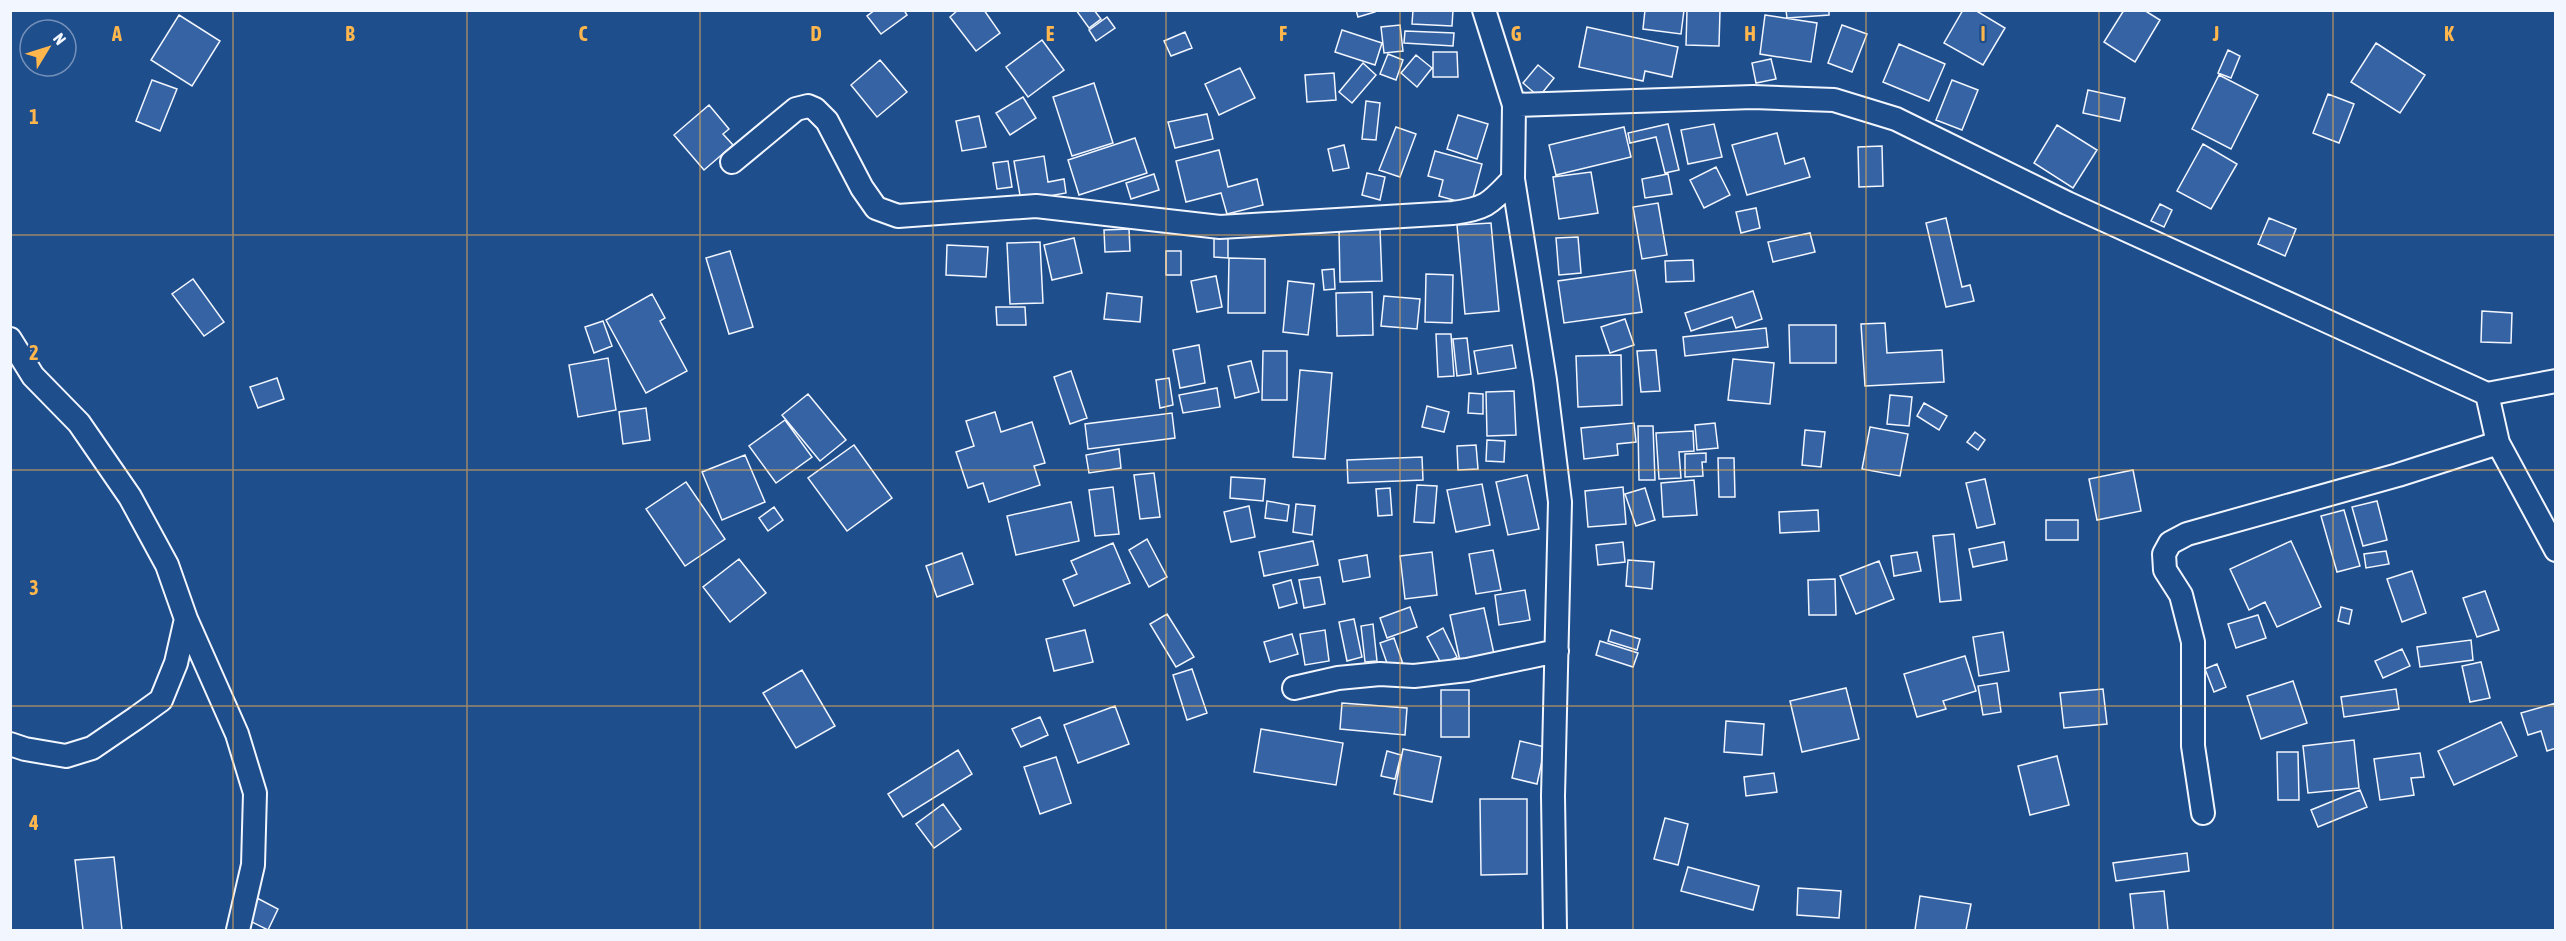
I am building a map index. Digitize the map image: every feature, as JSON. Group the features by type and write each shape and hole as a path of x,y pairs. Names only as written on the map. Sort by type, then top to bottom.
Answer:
{"street":[{"path":"1484,10 1514,105 1513,179 1545,381 1560,502 1553,796 1555,930"},
{"path":"1514,105 1753,97 1834,100 1896,119 2067,203 2487,394 2556,381"},
{"path":"732,162 796,109 808,106 815,109 826,121 862,188 876,208 898,216 1036,206 1220,227 1453,213 1478,210 1513,179"},
{"path":"10,339 33,376 79,423 130,496 167,565 186,619 237,734 255,793 253,866 238,930"},
{"path":"2487,394 2498,443 2556,550"},
{"path":"2203,813 2193,746 2193,642 2181,595 2165,570 2164,555 2170,543 2187,534 2398,475 2498,443"},
{"path":"10,744 66,756 92,748 161,700 176,663 186,619"},
{"path":"1294,688 1338,678 1380,674 1414,676 1467,670 1557,651"}],"building":[{"path":"875,10 904,10 907,15 881,34 867,16"},
{"path":"958,10 984,10 1000,33 976,51 950,17"},
{"path":"1076,10 1094,10 1101,19 1089,28"},
{"path":"1356,10 1375,10 1375,12 1358,17"},
{"path":"1413,10 1453,10 1452,26 1412,24"},
{"path":"1645,10 1684,10 1681,34 1643,29"},
{"path":"1687,10 1720,10 1719,46 1686,45"},
{"path":"1786,10 1829,10 1829,15 1787,18"},
{"path":"1963,10 1975,10 2005,28 1983,65 1944,43"},
{"path":"2124,10 2144,10 2160,20 2135,62 2104,42"},
{"path":"179,15 220,41 192,86 151,60"},
{"path":"1765,15 1817,23 1811,62 1760,54"},
{"path":"1107,17 1115,28 1096,41 1089,30"},
{"path":"1400,25 1403,51 1384,53 1381,27"},
{"path":"1842,25 1867,34 1852,72 1828,63"},
{"path":"1587,27 1678,47 1672,77 1645,71 1643,81 1579,67"},
{"path":"1342,30 1382,43 1375,65 1335,52"},
{"path":"1405,31 1454,33 1453,46 1404,43"},
{"path":"1185,32 1192,48 1171,56 1164,41"},
{"path":"1042,40 1064,70 1028,97 1006,67"},
{"path":"2376,43 2425,75 2400,113 2351,82"},
{"path":"1899,44 1945,64 1929,101 1883,82"},
{"path":"2228,50 2240,56 2231,78 2218,73"},
{"path":"1433,52 1457,52 1458,77 1433,77"},
{"path":"1388,54 1403,60 1396,80 1380,74"},
{"path":"1416,55 1432,68 1417,87 1401,73"},
{"path":"1771,59 1776,79 1756,83 1752,63"},
{"path":"880,60 907,92 877,117 851,85"},
{"path":"1363,63 1376,75 1352,103 1339,92"},
{"path":"1538,65 1554,78 1539,97 1523,83"},
{"path":"1240,68 1255,98 1219,115 1205,84"},
{"path":"1334,73 1336,100 1307,102 1305,75"},
{"path":"2219,75 2258,95 2231,149 2192,129"},
{"path":"152,80 177,89 160,131 136,121"},
{"path":"1952,80 1978,90 1962,130 1936,120"},
{"path":"1094,83 1113,143 1072,156 1053,97"},
{"path":"2088,90 2125,98 2120,121 2083,113"},
{"path":"2328,94 2354,104 2339,143 2313,133"},
{"path":"1023,97 1036,118 1010,135 996,113"},
{"path":"1366,101 1380,103 1376,140 1362,139"},
{"path":"709,105 729,129 723,134 733,145 704,170 674,135"},
{"path":"1207,114 1213,139 1175,148 1168,122"},
{"path":"1458,115 1488,124 1477,159 1447,149"},
{"path":"979,116 986,147 962,151 956,121"},
{"path":"1668,124 1679,170 1665,173 1656,137 1630,143 1628,133"},
{"path":"1714,124 1722,157 1688,164 1681,130"},
{"path":"2057,125 2097,150 2073,188 2034,163"},
{"path":"1396,127 1416,134 1400,177 1379,170"},
{"path":"1624,127 1631,157 1556,175 1549,145"},
{"path":"1777,133 1785,164 1804,158 1810,177 1747,195 1732,145"},
{"path":"1135,138 1147,173 1079,195 1068,160"},
{"path":"2203,144 2237,164 2211,209 2177,191"},
{"path":"1344,145 1349,168 1333,171 1328,149"},
{"path":"1882,146 1883,186 1859,187 1858,147"},
{"path":"1219,150 1228,187 1257,179 1263,205 1227,214 1221,193 1186,202 1176,161"},
{"path":"1435,151 1482,164 1471,205 1439,196 1443,180 1428,176"},
{"path":"1044,156 1048,182 1064,179 1066,193 1021,201 1014,161"},
{"path":"1008,161 1012,187 997,189 993,163"},
{"path":"1716,167 1730,195 1704,208 1690,180"},
{"path":"1591,172 1598,213 1559,219 1553,177"},
{"path":"1367,173 1385,177 1380,200 1362,195"},
{"path":"1154,174 1159,190 1131,199 1126,183"},
{"path":"1668,174 1672,194 1645,198 1642,179"},
{"path":"1658,203 1667,255 1642,259 1633,207"},
{"path":"2160,204 2172,210 2164,227 2151,221"},
{"path":"1756,208 1760,228 1741,233 1736,212"},
{"path":"1946,218 1962,287 1970,285 1974,301 1946,307 1926,223"},
{"path":"2269,218 2296,229 2285,256 2258,244"},
{"path":"1491,223 1499,311 1465,314 1457,225"},
{"path":"1129,229 1130,251 1105,252 1104,230"},
{"path":"1214,229 1228,229 1228,258 1214,257"},
{"path":"1380,229 1382,281 1340,282 1339,230"},
{"path":"1810,233 1815,252 1773,262 1768,242"},
{"path":"1578,237 1581,273 1559,275 1556,238"},
{"path":"1074,238 1082,273 1052,280 1044,245"},
{"path":"1040,242 1043,303 1010,304 1007,243"},
{"path":"947,245 988,247 986,277 946,275"},
{"path":"730,251 753,327 729,334 706,258"},
{"path":"1166,251 1181,251 1181,275 1166,275"},
{"path":"1229,258 1265,259 1265,313 1228,313"},
{"path":"1693,260 1694,281 1666,282 1665,261"},
{"path":"1334,269 1335,289 1324,290 1322,270"},
{"path":"1635,270 1642,312 1564,323 1558,281"},
{"path":"1426,274 1453,275 1452,323 1425,322"},
{"path":"1216,276 1222,307 1197,312 1191,281"},
{"path":"193,279 224,322 204,336 172,294"},
{"path":"1288,281 1314,284 1308,335 1283,332"},
{"path":"1753,291 1762,319 1736,328 1732,317 1691,331 1685,313"},
{"path":"1372,292 1373,335 1337,336 1336,293"},
{"path":"1107,293 1142,297 1140,322 1104,319"},
{"path":"652,294 665,318 660,321 687,371 646,393 606,320"},
{"path":"1384,296 1420,299 1417,329 1381,326"},
{"path":"996,307 1025,307 1026,325 997,325"},
{"path":"2482,311 2512,313 2511,343 2481,342"},
{"path":"1625,319 1634,345 1610,353 1601,327"},
{"path":"603,321 612,346 594,353 585,327"},
{"path":"1885,323 1887,353 1942,350 1944,382 1865,386 1861,324"},
{"path":"1789,325 1836,325 1836,363 1790,363"},
{"path":"1766,328 1768,347 1685,356 1683,337"},
{"path":"1436,334 1451,334 1454,376 1438,377"},
{"path":"1467,338 1471,374 1457,376 1453,339"},
{"path":"1199,345 1205,383 1180,388 1173,350"},
{"path":"1512,345 1516,368 1478,374 1474,351"},
{"path":"1656,350 1660,391 1641,392 1637,351"},
{"path":"1263,351 1287,351 1287,400 1262,400"},
{"path":"1621,355 1622,405 1578,407 1576,356"},
{"path":"608,358 616,410 578,417 569,365"},
{"path":"1733,359 1774,363 1770,404 1728,400"},
{"path":"1251,361 1259,392 1235,398 1228,366"},
{"path":"1300,370 1332,373 1325,459 1293,457"},
{"path":"1071,371 1087,418 1070,424 1054,377"},
{"path":"277,378 284,399 258,408 250,387"},
{"path":"1169,378 1173,405 1160,408 1156,380"},
{"path":"1217,388 1220,407 1183,413 1179,395"},
{"path":"1514,391 1516,435 1487,436 1486,392"},
{"path":"1469,393 1483,394 1483,414 1468,413"},
{"path":"808,394 846,440 820,461 782,415"},
{"path":"1890,395 1912,397 1909,426 1887,424"},
{"path":"1924,403 1947,416 1939,430 1917,416"},
{"path":"1427,406 1449,412 1444,432 1422,427"},
{"path":"646,408 650,440 623,444 619,412"},
{"path":"995,412 1001,432 1032,422 1045,463 1034,466 1040,485 989,502 983,483 968,488 956,452 974,446 966,421"},
{"path":"1172,413 1175,438 1088,449 1085,424"},
{"path":"785,420 812,457 776,483 749,446"},
{"path":"1634,423 1636,442 1617,444 1618,455 1584,459 1581,428"},
{"path":"1715,423 1718,448 1697,450 1695,425"},
{"path":"1638,426 1653,426 1655,480 1639,480"},
{"path":"1870,427 1908,434 1900,476 1862,469"},
{"path":"1805,430 1825,432 1821,467 1802,465"},
{"path":"1693,431 1694,451 1679,452 1681,478 1659,479 1656,433"},
{"path":"1975,432 1985,440 1978,450 1967,442"},
{"path":"1487,440 1505,441 1504,462 1486,461"},
{"path":"854,445 892,498 847,531 808,478"},
{"path":"1476,445 1478,469 1458,470 1457,446"},
{"path":"1119,449 1121,468 1089,473 1086,455"},
{"path":"1706,453 1706,462 1702,462 1703,476 1685,477 1685,454"},
{"path":"745,455 765,502 722,520 702,472"},
{"path":"1422,457 1423,480 1348,483 1347,460"},
{"path":"1718,458 1734,458 1735,497 1719,497"},
{"path":"2133,470 2141,511 2097,520 2089,479"},
{"path":"1154,473 1160,517 1140,519 1134,475"},
{"path":"1527,475 1539,529 1508,535 1496,482"},
{"path":"1231,477 1265,479 1263,501 1230,498"},
{"path":"1985,479 1995,524 1977,528 1966,483"},
{"path":"1694,480 1697,515 1663,517 1661,483"},
{"path":"686,482 725,539 685,566 646,509"},
{"path":"1482,484 1490,525 1456,532 1447,490"},
{"path":"1417,485 1437,486 1434,523 1414,522"},
{"path":"1113,487 1119,534 1095,536 1089,490"},
{"path":"1623,487 1626,524 1588,527 1585,491"},
{"path":"1390,488 1392,515 1378,516 1376,489"},
{"path":"1645,488 1655,520 1636,526 1625,494"},
{"path":"1267,501 1289,505 1287,521 1265,518"},
{"path":"2377,501 2387,540 2363,546 2352,507"},
{"path":"1071,502 1079,541 1016,555 1007,516"},
{"path":"1296,504 1315,506 1312,535 1293,532"},
{"path":"1249,506 1255,537 1231,542 1224,512"},
{"path":"774,507 783,520 768,531 759,518"},
{"path":"1818,510 1819,531 1780,533 1779,512"},
{"path":"2344,510 2360,566 2337,572 2321,516"},
{"path":"2046,520 2078,520 2078,540 2046,540"},
{"path":"1954,534 1961,600 1940,602 1933,536"},
{"path":"1147,539 1167,577 1149,587 1129,550"},
{"path":"1313,541 1318,565 1264,576 1259,552"},
{"path":"2291,541 2321,607 2277,627 2265,602 2249,610 2230,569"},
{"path":"1623,542 1625,562 1598,565 1596,545"},
{"path":"2004,542 2007,560 1973,567 1969,549"},
{"path":"1113,543 1130,583 1074,606 1063,580 1077,574 1071,561"},
{"path":"1493,550 1501,590 1476,594 1469,554"},
{"path":"2386,551 2389,564 2366,568 2364,554"},
{"path":"1432,552 1437,595 1405,599 1400,556"},
{"path":"1917,552 1921,571 1894,576 1891,556"},
{"path":"962,553 973,584 937,597 926,566"},
{"path":"1367,555 1370,577 1343,582 1339,560"},
{"path":"739,559 766,593 730,622 703,587"},
{"path":"1628,560 1654,562 1652,589 1626,586"},
{"path":"1879,561 1894,599 1856,614 1840,576"},
{"path":"2412,571 2426,613 2402,622 2387,579"},
{"path":"1320,577 1325,604 1304,608 1299,580"},
{"path":"1835,579 1836,615 1809,615 1808,580"},
{"path":"1291,580 1297,603 1279,608 1273,585"},
{"path":"1525,590 1530,620 1499,625 1495,595"},
{"path":"2485,591 2499,630 2477,637 2463,598"},
{"path":"1410,607 1417,627 1387,638 1380,618"},
{"path":"2341,607 2352,610 2349,624 2338,621"},
{"path":"1484,608 1494,654 1460,661 1450,615"},
{"path":"1167,614 1194,657 1176,667 1150,624"},
{"path":"2258,615 2266,638 2236,648 2228,624"},
{"path":"1354,619 1362,657 1347,661 1339,622"},
{"path":"1373,624 1377,661 1365,662 1361,626"},
{"path":"1443,628 1457,657 1442,665 1427,637"},
{"path":"1085,630 1093,662 1054,671 1046,639"},
{"path":"1325,630 1329,661 1305,665 1300,634"},
{"path":"1611,630 1640,639 1637,650 1608,641"},
{"path":"2003,632 2009,671 1979,676 1973,637"},
{"path":"1292,634 1298,654 1270,662 1264,642"},
{"path":"1394,638 1403,664 1389,669 1380,643"},
{"path":"2471,640 2473,660 2420,667 2417,647"},
{"path":"1600,641 1638,653 1633,667 1596,655"},
{"path":"2402,649 2410,666 2383,678 2375,661"},
{"path":"1965,656 1976,691 1943,701 1946,709 1917,717 1904,674"},
{"path":"2481,662 2490,698 2470,702 2462,666"},
{"path":"2217,664 2226,687 2214,692 2205,669"},
{"path":"1192,669 1207,713 1187,720 1173,675"},
{"path":"802,670 835,726 796,748 763,693"},
{"path":"2293,681 2307,723 2261,739 2247,696"},
{"path":"1997,683 2001,712 1983,715 1978,686"},
{"path":"1846,688 1859,739 1802,752 1790,701"},
{"path":"2103,689 2107,724 2064,728 2060,693"},
{"path":"2396,689 2399,709 2344,717 2341,697"},
{"path":"1441,690 1469,690 1469,737 1441,737"},
{"path":"1342,703 1407,708 1405,735 1340,729"},
{"path":"2556,703 2556,748 2547,751 2541,731 2528,735 2521,713"},
{"path":"1115,706 1129,744 1078,763 1064,725"},
{"path":"1040,717 1048,735 1021,747 1012,729"},
{"path":"1726,721 1764,724 1762,755 1724,752"},
{"path":"2501,722 2517,756 2454,785 2438,751"},
{"path":"1261,729 1343,743 1336,785 1254,772"},
{"path":"2354,740 2359,788 2308,793 2303,746"},
{"path":"1520,741 1545,747 1537,784 1512,778"},
{"path":"1403,749 1441,757 1432,802 1394,794"},
{"path":"958,750 972,774 903,817 888,794"},
{"path":"1387,751 1401,755 1395,779 1381,776"},
{"path":"2277,752 2298,752 2299,800 2278,800"},
{"path":"2420,753 2424,777 2411,778 2414,795 2380,800 2374,759"},
{"path":"2057,756 2069,805 2030,815 2018,766"},
{"path":"1056,757 1071,803 1040,814 1024,767"},
{"path":"1774,773 1777,792 1746,796 1744,777"},
{"path":"2360,790 2367,807 2318,827 2311,810"},
{"path":"1480,799 1527,799 1527,874 1481,875"},
{"path":"943,804 961,829 934,848 916,824"},
{"path":"1665,818 1688,824 1678,865 1654,859"},
{"path":"2187,853 2189,871 2116,881 2113,863"},
{"path":"114,857 122,930 83,930 75,860"},
{"path":"1688,867 1759,886 1753,910 1681,891"},
{"path":"1798,888 1841,891 1839,918 1797,915"},
{"path":"2164,891 2168,930 2134,930 2130,894"},
{"path":"1920,896 1971,904 1966,930 1915,930"},
{"path":"257,898 278,909 268,930 246,919"}]}
